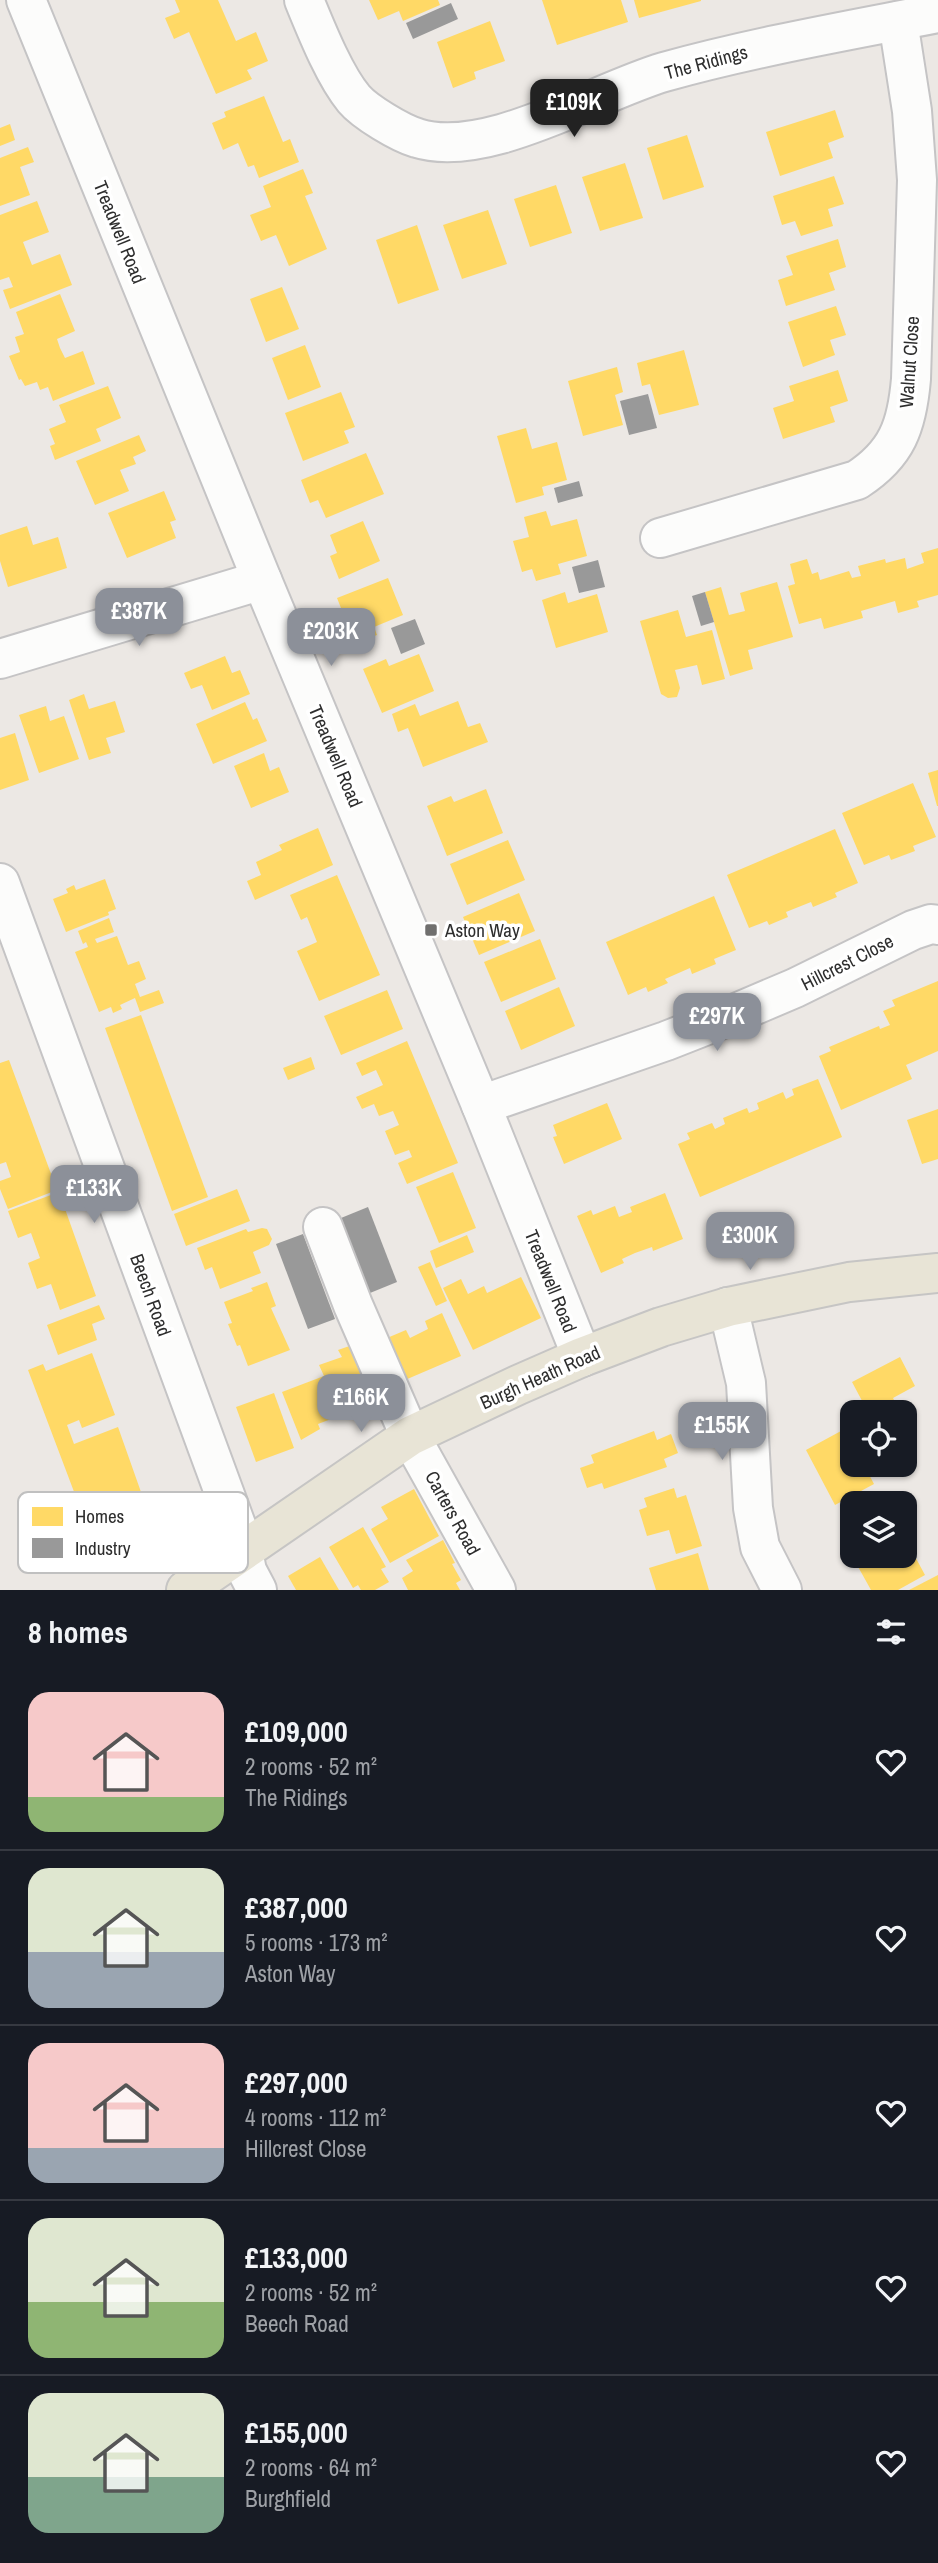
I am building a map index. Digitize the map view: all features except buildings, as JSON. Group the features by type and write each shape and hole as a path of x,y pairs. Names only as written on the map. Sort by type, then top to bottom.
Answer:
{"main road":[{"name":"Burgh Heath Road","path":"248,1547 410,1436 582,1357 661,1327 729,1307 849,1282 938,1273"},
{"name":"Burgh Heath Road","path":"186,1590 211,1573"}],"street":[{"name":"Treadwell Road","path":"26,0 582,1357"},
{"name":"The Ridings","path":"304,0 336,69 354,100 385,122 417,138 455,142 492,137 661,73 772,45 938,13"},
{"name":"Walnut Close","path":"660,538 857,480 877,467 902,431 908,410 911,379 917,180 912,111 898,21"},
{"path":"0,659 262,580"},
{"name":"Beech Road","path":"0,883 223,1492"},
{"name":"Hillcrest Close","path":"481,1105 688,1033 795,988 913,930 931,924 938,925"},
{"name":"Carters Road","path":"323,1227 352,1305 410,1436 496,1590"},
{"path":"729,1307 746,1383 753,1508 760,1547 782,1590"},
{"name":"Beech Road","path":"248,1573 257,1590"}],"place":[{"name":"Aston Way","path":"431,930"}]}
